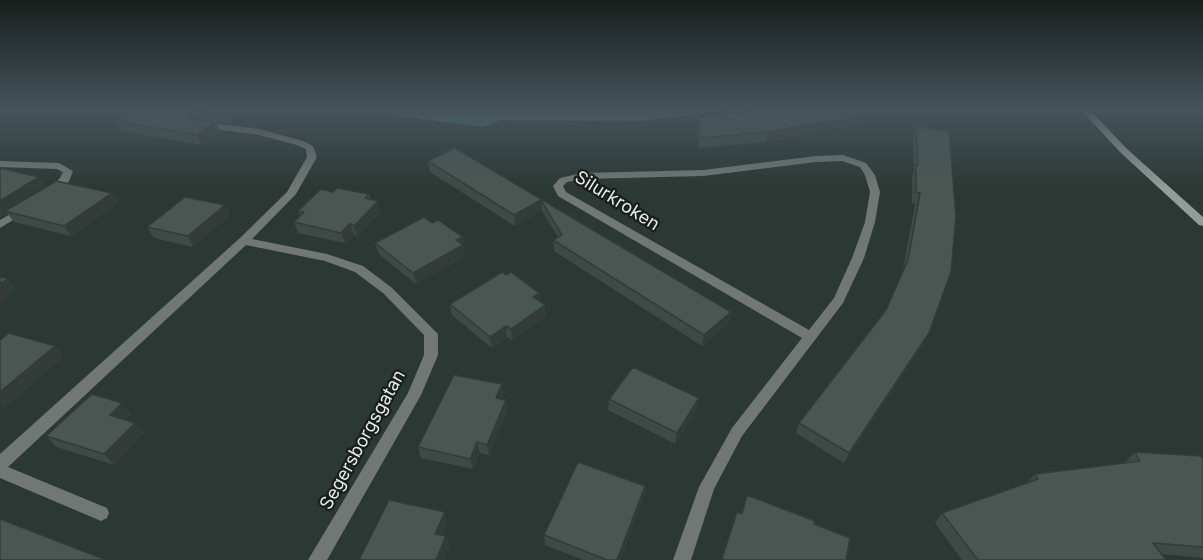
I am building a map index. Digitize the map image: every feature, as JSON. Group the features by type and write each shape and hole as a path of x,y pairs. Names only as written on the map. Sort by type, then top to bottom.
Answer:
{"main road":[{"path":"1109,135 1203,223"}],"street":[{"path":"0,464 244,241 291,194 312,157 310,148 300,142 272,135"},
{"name":"Silurkroken","path":"681,560 707,487 737,432 839,300 858,258 870,222 875,192 870,175 863,165 843,158 702,172 582,176 564,180 558,186 562,194 809,336"},
{"path":"0,164 60,166 68,171 58,188 39,200"},
{"path":"0,225 29,206"},
{"name":"Segersborgsgatan","path":"244,241 327,258 359,269 387,290 431,334 431,355 414,395 317,560"},
{"path":"0,471 101,513"}],"building":[{"path":"701,135 733,135 701,138"},
{"path":"916,135 949,135 956,216 951,272 929,333 849,453 799,423 886,310 908,260 920,193 916,192 916,165 918,166"},
{"path":"455,148 731,312 704,335 553,240 562,235 541,200 514,215 428,161"},
{"path":"0,168 39,177 0,201"},
{"path":"56,181 112,193 64,226 5,211"},
{"path":"337,188 369,194 365,198 378,201 354,226 350,223 341,233 294,222 304,212 298,211 321,189 333,192"},
{"path":"185,197 225,205 188,236 147,227"},
{"path":"424,217 432,223 438,220 463,237 456,240 463,245 413,273 375,243"},
{"path":"502,272 506,275 511,272 539,293 533,297 545,305 511,329 506,326 490,337 450,304"},
{"path":"0,277 8,279 0,284"},
{"path":"9,333 55,346 0,392 0,340"},
{"path":"633,367 699,398 677,433 609,399"},
{"path":"454,375 502,384 496,398 506,400 487,445 477,442 470,459 418,447"},
{"path":"92,394 122,403 110,415 135,423 104,454 46,436"},
{"path":"1135,452 1201,456 1203,459 1203,547 1153,543 1166,560 978,560 942,513 1038,479 1035,474 1140,461"},
{"path":"578,462 645,486 617,560 607,560 544,535"},
{"path":"747,495 815,521 814,524 850,538 846,560 722,559 737,512 742,514"},
{"path":"389,500 445,512 435,534 446,536 436,560 359,560"},
{"path":"0,519 106,560 0,560"}]}
